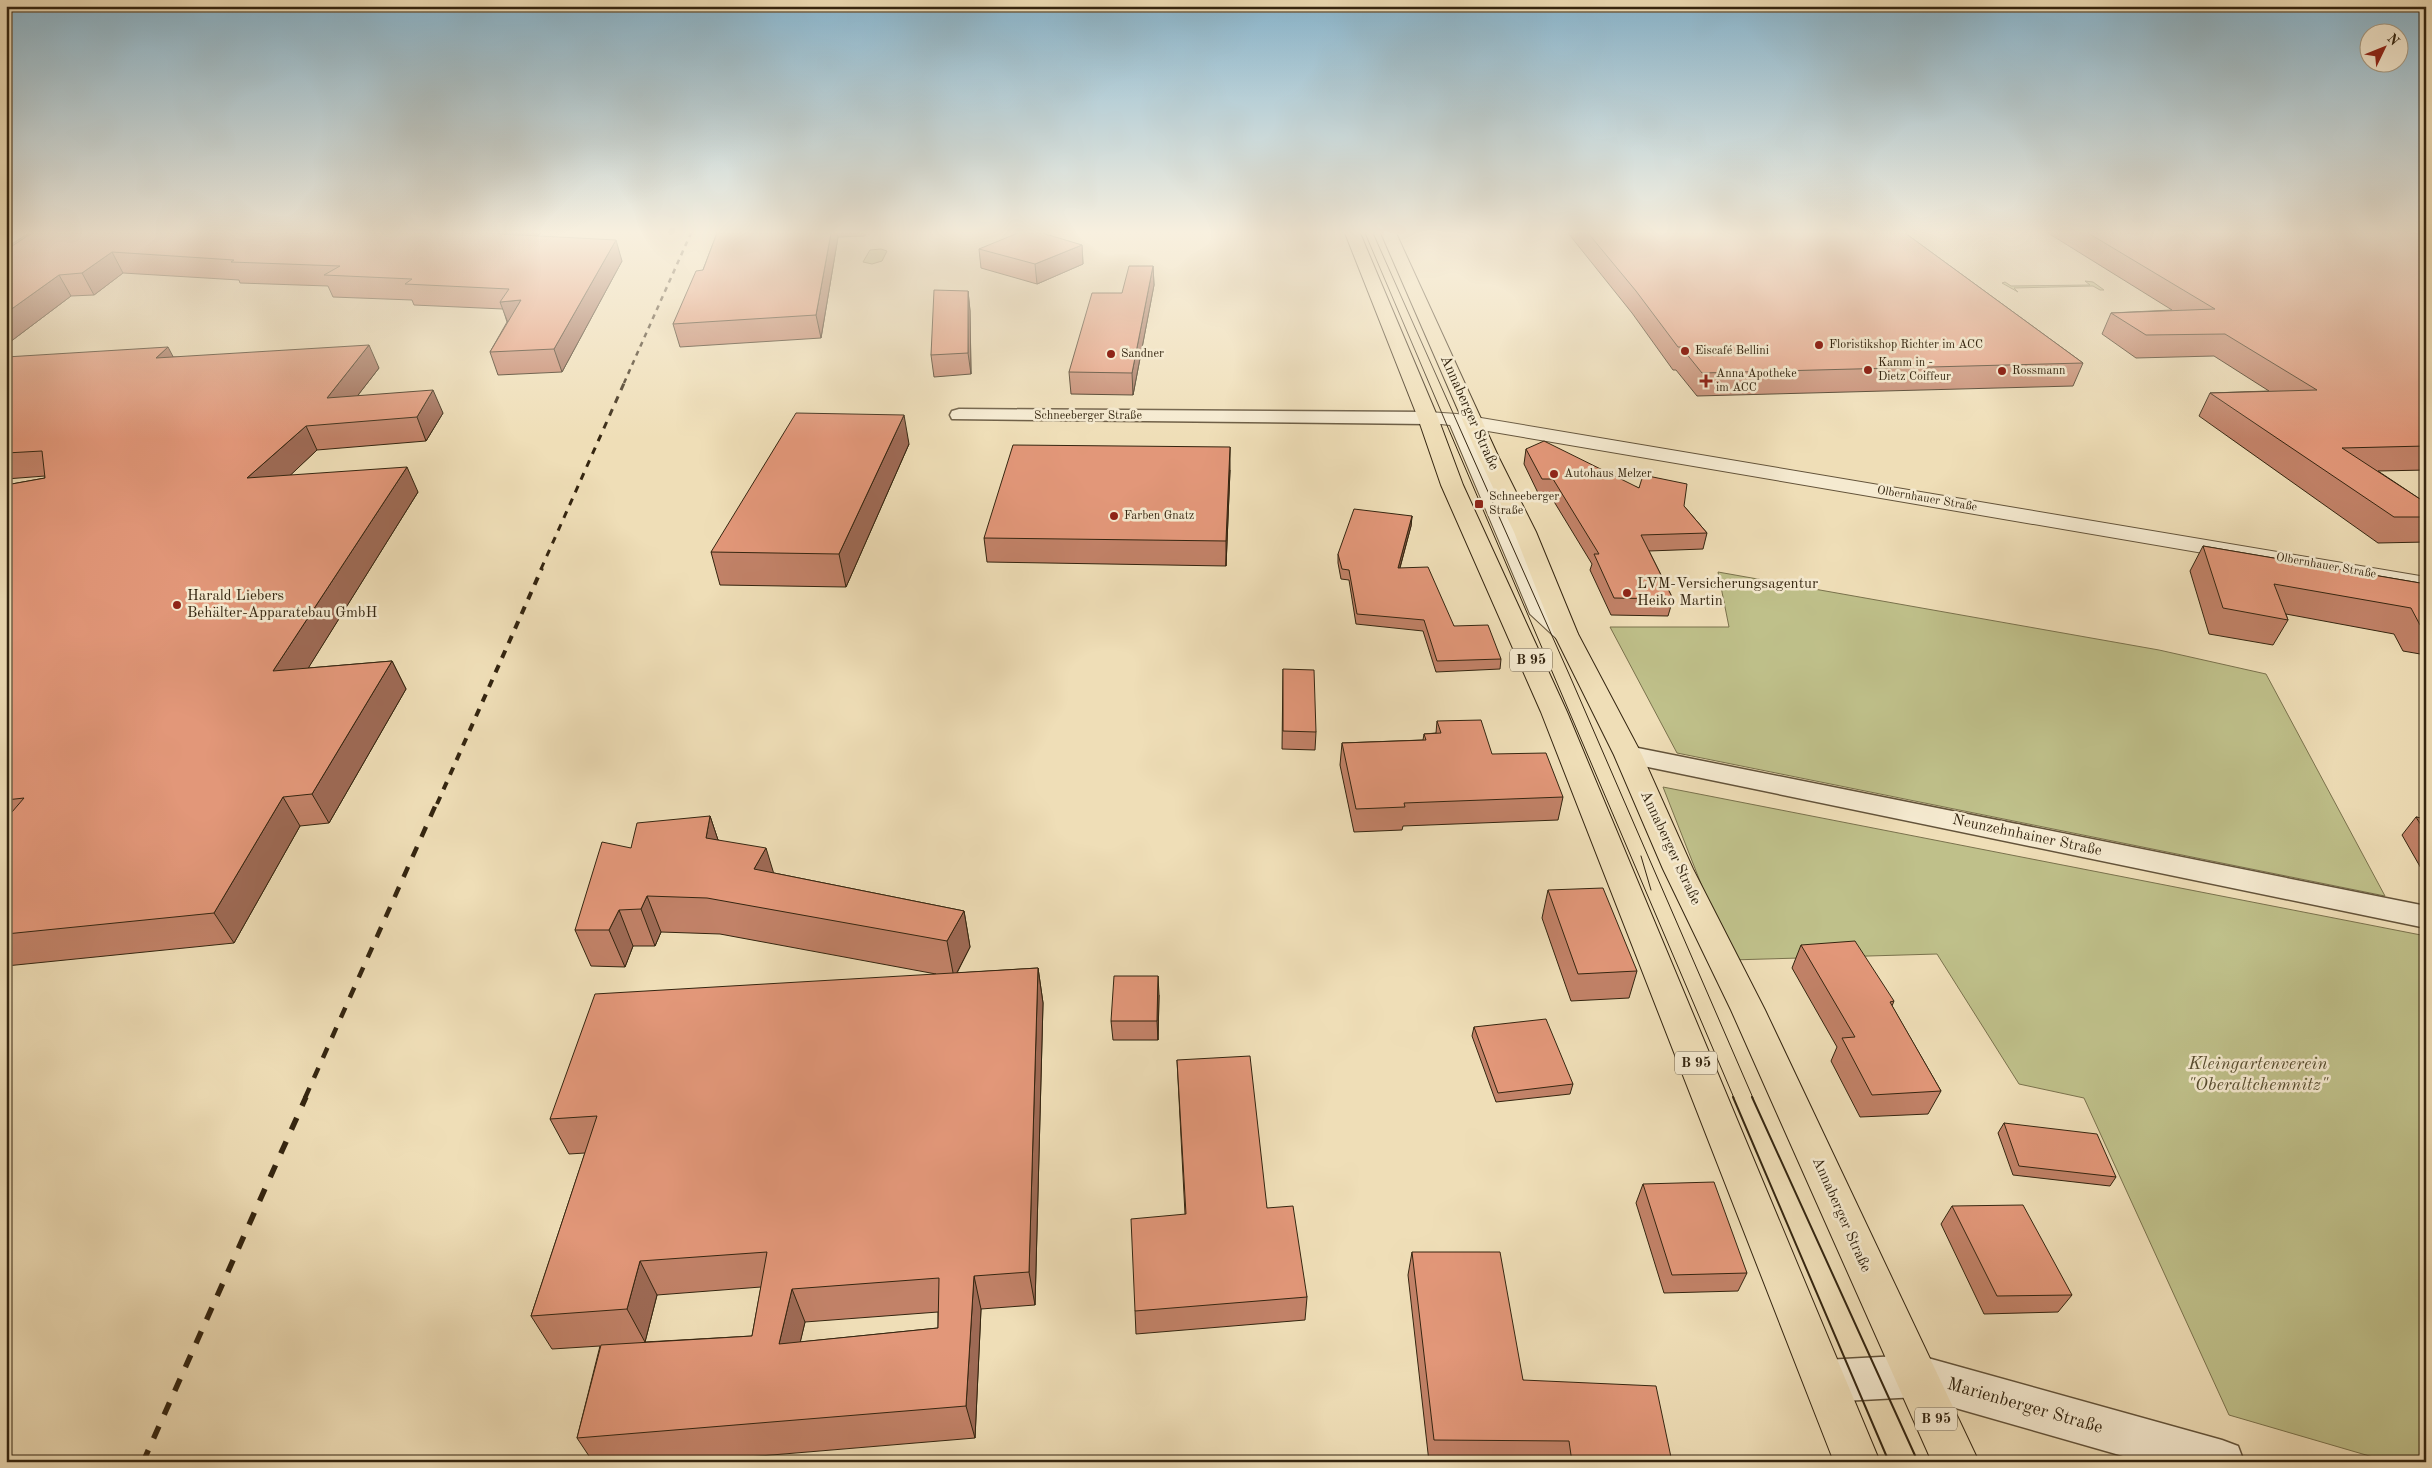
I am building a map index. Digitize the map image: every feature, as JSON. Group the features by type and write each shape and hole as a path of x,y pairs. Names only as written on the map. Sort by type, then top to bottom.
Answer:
{"main road":[{"name":"B 95","path":"1380,302 1428,418 1452,485 1480,551 1494,575 1554,712 1858,1462"},
{"name":"Annaberger Straße","path":"1416,302 1465,421"},
{"name":"Annaberger Straße","path":"1566,634 1628,755 1678,869 1748,1010 1889,1320 1956,1462"}],"street":[{"name":"Schneeberger Straße","path":"959,415 1428,418"},
{"name":"Olbernhauer Straße","path":"1428,418 1465,421 2426,584"},
{"name":"B 95","path":"1465,421 1542,614 1566,634"},
{"name":"Neunzehnhainer Straße","path":"1628,755 2426,917"},
{"name":"Marienberger Straße","path":"1825,1381 1917,1376 2222,1462"}],"green space":[{"path":"1718,572 2159,650 2266,674 2385,896 1677,753 1610,627 1729,627"},
{"name":"Kleingartenverein \"Oberaltchemnitz\"","path":"1663,787 2426,936 2426,1462 2390,1462 2229,1415 2084,1098 2019,1084 1937,954 1731,960"}],"building":[{"path":"6,302 22,302 6,313"},
{"path":"520,302 581,302 554,349 490,352"},
{"path":"683,302 818,302 816,315 673,324"},
{"path":"933,302 968,302 968,353 931,355"},
{"name":"Sandner","path":"1090,302 1146,302 1132,373 1069,372"},
{"path":"1644,302 1999,302 2083,363 1702,373 1681,347 1678,347"},
{"path":"2202,302 2426,302 2426,446 2342,448 2426,503 2426,517 2394,517 2210,393 2317,390 2225,334 2146,335 2111,313 2215,309"},
{"path":"369,345 327,398 433,390 417,417 306,426 247,478 407,467 273,671 392,661 312,794 283,797 214,913 6,934 6,819 24,798 6,800 6,485 45,478 42,451 6,453 6,357 168,347 156,358"},
{"path":"796,413 904,415 839,554 711,552"},
{"path":"1544,441 1639,488 1643,475 1687,484 1684,506 1707,533 1641,535 1673,599 1614,598 1594,554 1599,554 1553,479 1542,479 1526,449"},
{"name":"Farben Gnatz","path":"1013,445 1230,447 1226,541 984,538"},
{"path":"1354,509 1412,516 1398,568 1428,567 1454,626 1488,625 1501,659 1437,661 1424,620 1357,614 1349,570 1342,569 1338,554"},
{"path":"2203,546 2426,584 2426,626 2420,625 2411,608 2274,584 2288,620 2223,608"},
{"path":"1283,669 1314,670 1316,732 1283,731"},
{"path":"1481,720 1492,754 1546,753 1563,797 1404,803 1405,807 1356,809 1342,743 1426,740 1424,734 1441,733 1437,721"},
{"path":"710,816 706,838 766,848 754,869 964,911 947,941 707,898 647,896 641,909 619,910 609,930 575,930 602,842 631,848 637,823"},
{"path":"2416,817 2426,819 2426,833"},
{"path":"1603,888 1637,971 1578,974 1548,890"},
{"path":"1855,941 1894,1001 1890,1002 1941,1091 1872,1095 1842,1038 1855,1037 1801,945"},
{"path":"1038,968 1029,1272 974,1276 966,1406 577,1438 601,1345 752,1336 767,1252 640,1261 627,1309 531,1316 597,1116 550,1119 595,994","holes":["939,1278 938,1328 779,1344 792,1289"]},
{"path":"1114,976 1158,976 1157,1021 1111,1021"},
{"path":"1546,1019 1573,1084 1498,1093 1474,1027"},
{"path":"1250,1056 1267,1208 1293,1206 1307,1297 1135,1311 1131,1219 1186,1214 1177,1060"},
{"path":"2004,1123 2097,1134 2116,1177 2019,1166"},
{"path":"1714,1182 1747,1273 1672,1275 1643,1184"},
{"path":"2023,1205 2072,1295 1997,1296 1952,1206"},
{"path":"1412,1252 1500,1252 1523,1380 1656,1386 1672,1462 1572,1462 1569,1441 1434,1440"}],"tram line":[{"path":"1394,302 1734,1098"},
{"path":"1403,302 1569,674 1753,1098"},
{"path":"1641,856 1651,890"},
{"path":"1733,1097 1889,1462"},
{"path":"1752,1097 1918,1462"}],"railway":[{"path":"624,383 660,302"},
{"path":"541,569 625,381"},
{"path":"437,804 542,568"},
{"path":"305,1098 437,802"},
{"path":"143,1462 306,1097"}],"place":[{"name":"Floristikshop Richter im ACC","path":"1819,345"},
{"name":"Eiscafé Bellini","path":"1685,351"},
{"name":"Sandner","path":"1111,354"},
{"name":"Kamm in - Dietz Coiffeur","path":"1868,370"},
{"name":"Rossmann","path":"2002,371"},
{"name":"Anna Apotheke im ACC","path":"1706,381"},
{"name":"Autohaus Melzer","path":"1554,474"},
{"name":"Schneeberger Straße","path":"1479,504"},
{"name":"Farben Gnatz","path":"1114,516"},
{"name":"LVM-Versicherungsagentur Heiko Martin","path":"1627,593"},
{"name":"Harald Liebers Behälter-Apparatebau GmbH","path":"177,605"}]}
